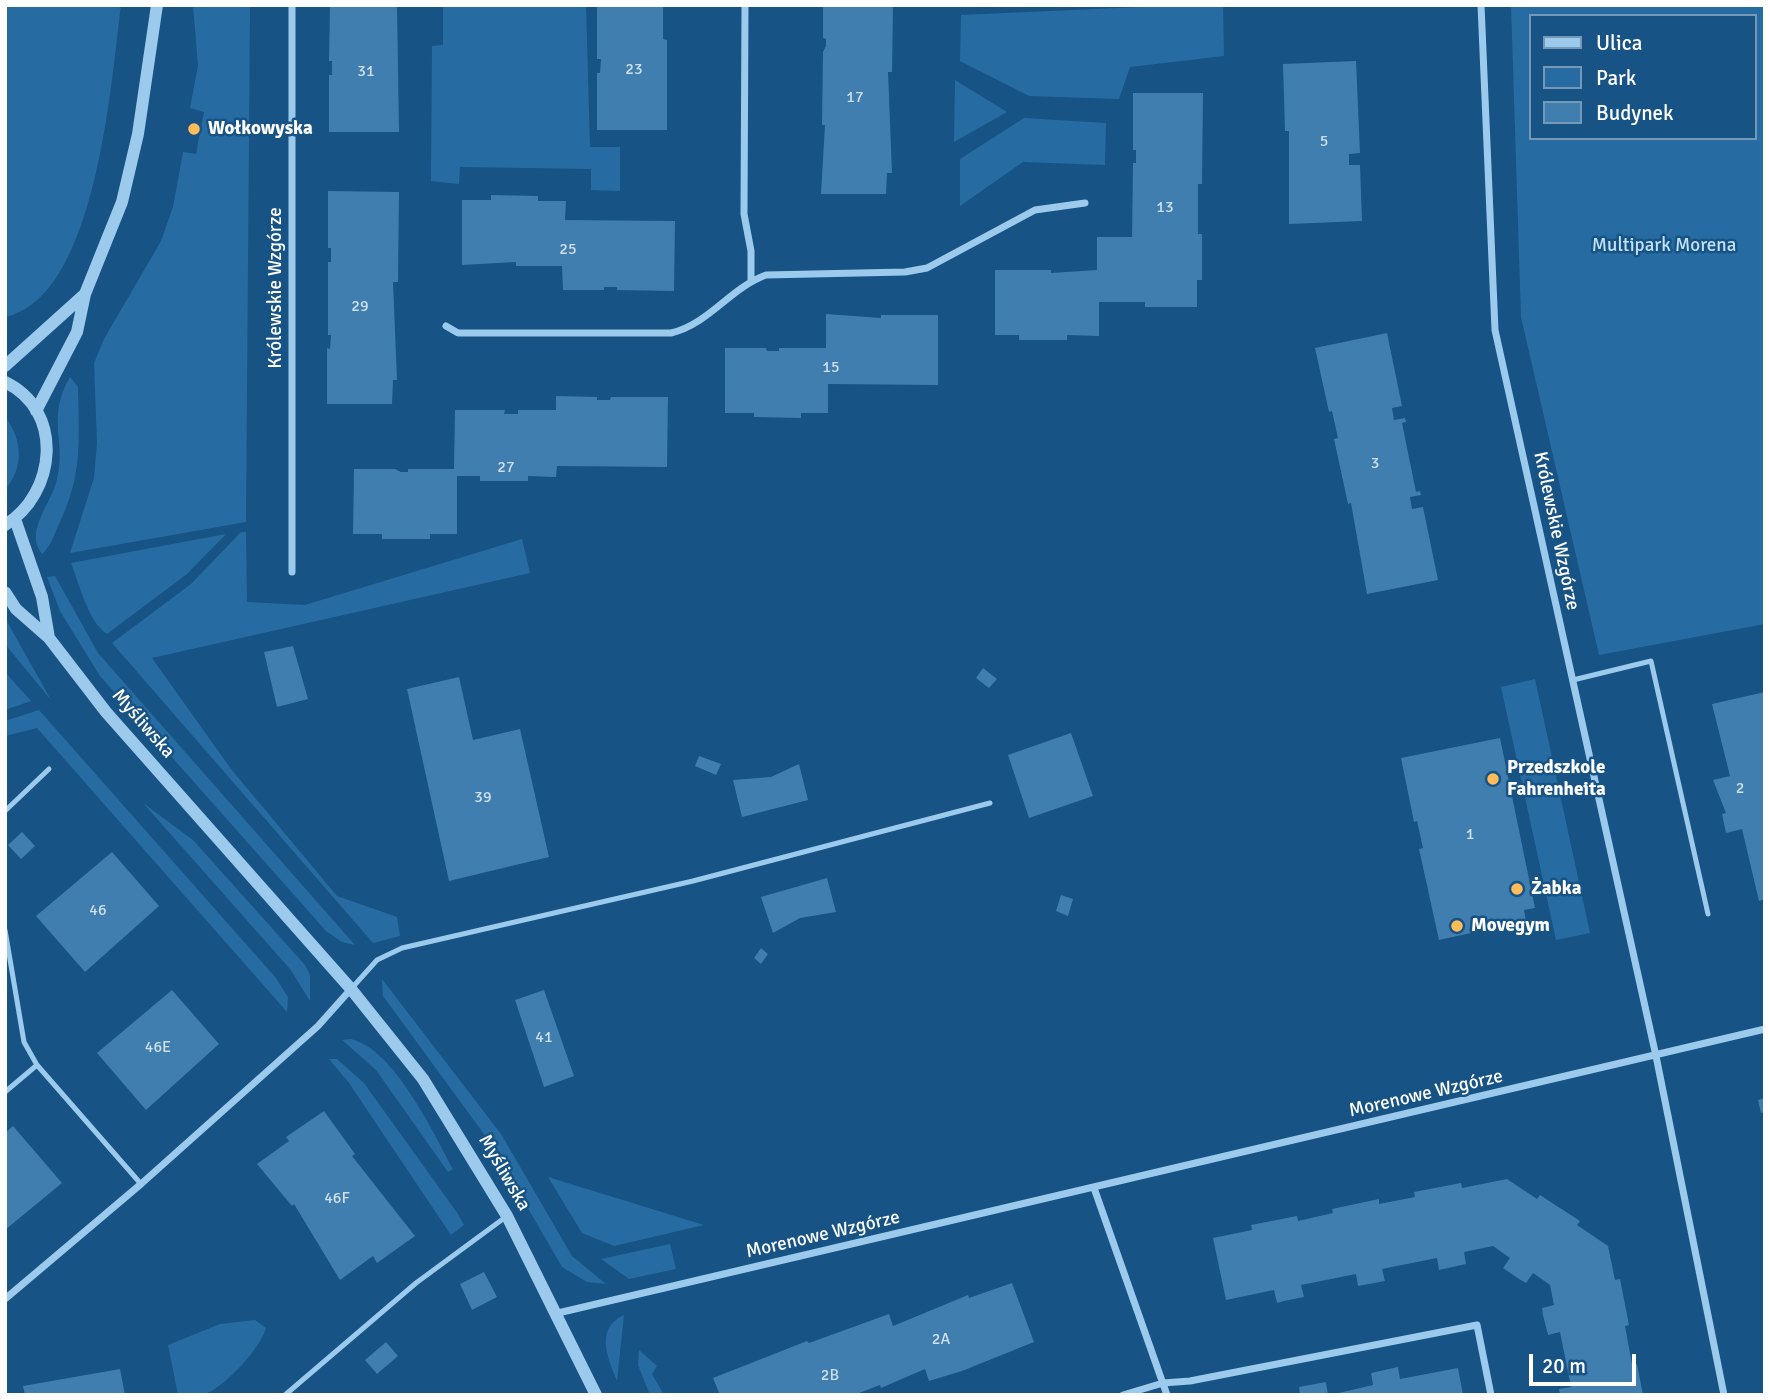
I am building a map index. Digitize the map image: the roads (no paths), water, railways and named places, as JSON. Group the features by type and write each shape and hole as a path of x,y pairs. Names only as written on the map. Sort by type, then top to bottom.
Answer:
{"street":[{"path":"36,411 77,332 85,294 110,234 132,161 157,5"},
{"name":"Królewskie Wzgórze","path":"292,5 292,572"},
{"path":"745,5 744,214 751,251 751,281"},
{"name":"Królewskie Wzgórze","path":"1481,5 1496,330 1656,1056 1724,1395"},
{"path":"446,326 458,333 671,333 700,323 751,281 766,275 905,272 927,268 1035,210 1085,203"},
{"path":"5,366 85,294"},
{"path":"5,382 36,411 46,433 48,457 43,481 32,502 10,522"},
{"name":"Myśliwska","path":"10,522 42,597 49,638"},
{"name":"Myśliwska","path":"5,592 16,609 49,638 106,712 351,989 423,1079 507,1216 558,1313 596,1395"},
{"path":"5,1300 141,1184 318,1026 351,989"},
{"name":"Morenowe Wzgórze","path":"558,1313 1765,1029"},
{"path":"1094,1188 1167,1395"},
{"path":"1123,1395 1163,1383 1190,1381 1477,1325 1491,1395"}],"lane":[{"path":"1573,680 1651,661 1708,914"},
{"path":"5,811 50,769"},
{"path":"351,989 377,960 402,948 693,881 990,803"},
{"path":"5,930 24,1042 37,1065 141,1184"},
{"path":"5,1092 37,1065"},
{"path":"285,1395 416,1283 507,1216"}],"place":[{"name":"Wołkowyska","path":"194,129"},
{"name":"Przedszkole Fahrenheita","path":"1493,779"},
{"name":"Żabka","path":"1517,889"},
{"name":"Movegym","path":"1457,926"}],"park label":[{"name":"Multipark Morena","path":"1664,246"}]}
